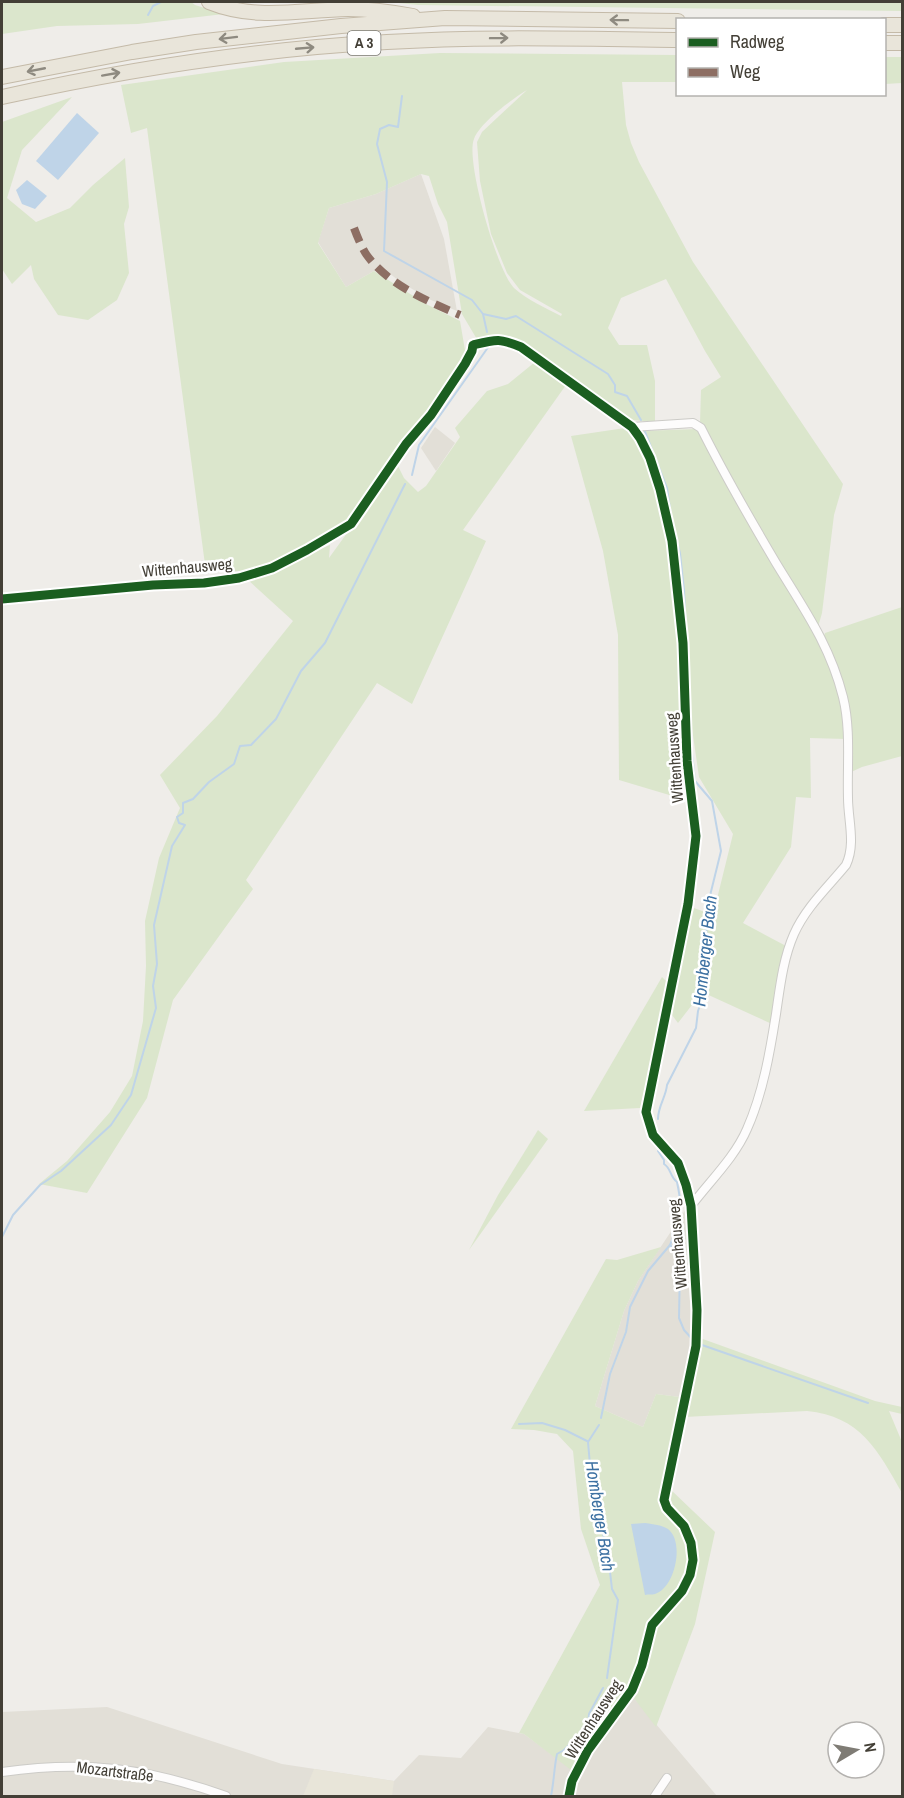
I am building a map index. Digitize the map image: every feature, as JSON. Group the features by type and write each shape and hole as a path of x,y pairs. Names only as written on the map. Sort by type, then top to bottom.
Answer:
{"highway":[{"path":"215,4 259,14 347,9 433,19"},
{"name":"A 3","path":"2,77 132,52 223,38 433,19 676,21"},
{"path":"886,25 903,26"},
{"name":"A 3","path":"2,97 151,67 242,54 345,44 507,38 676,40"},
{"path":"886,43 903,43"}],"street":[{"name":"Wittenhausweg","path":"2,599 153,585 204,583 240,578 272,568 307,550 351,524 406,444 431,415 460,373 470,356 473,345 502,339 521,347 632,427 650,458 672,541 683,643 687,761 696,836 687,913 646,1112 653,1135 678,1163 691,1206 697,1310 696,1346 664,1500 667,1508 684,1526 691,1543 693,1560 690,1575 682,1591 652,1625 642,1665 632,1690 588,1750 572,1781 569,1797"},
{"name":"Wittenhausweg","path":"632,427 693,423 700,428 753,525 825,642 844,700 846,721 848,800 852,844 849,859 811,906 794,935 782,974 772,1040 748,1128 735,1150 691,1206"},
{"name":"Mozartstraße","path":"2,1772 69,1765 119,1768 178,1780 226,1797"},
{"path":"655,1797 667,1779"}],"shaded area":[{"path":"421,174 444,239 457,311 431,300 381,267 346,287 318,242 329,208 376,194"},
{"path":"435,427 455,443 436,471 421,448"},
{"path":"686,1209 692,1348 680,1397 656,1394 643,1427 595,1406 624,1311 638,1281"},
{"path":"625,1696 633,1697 717,1796 2,1796 2,1712 107,1707 282,1764 394,1781 419,1755 461,1758 488,1727 524,1734 571,1769 586,1745 603,1728"},
{"path":"314,1769 394,1781 392,1796 303,1796"}],"green space":[{"path":"2,2 191,2 224,14 138,24 57,26 2,34"},
{"path":"389,2 902,2 902,11 418,5"},
{"path":"440,53 676,55 676,82 622,82 626,125 639,162 693,262 843,484 834,515 822,613 818,627 791,584 700,423 701,390 721,377 666,279 621,298 608,328 619,345 647,345 655,381 655,422 632,420 523,342 502,336 478,341 462,314 447,222 438,204 429,176 421,174 376,194 329,208 318,243 346,287 374,271 426,304 460,321 466,356 427,413 402,444 341,534 257,568 206,572 147,128 131,133 121,85 284,62","holes":["527,90 482,132 477,142 480,181 491,234 507,273 520,290 562,314 561,316 525,296 514,288 507,278 484,215 474,169 472,151 477,133 497,112"]},
{"path":"886,57 902,57 902,83 886,84"},
{"path":"72,97 22,150 7,198 36,222 70,208 125,158 129,207 124,224 129,273 117,300 88,320 58,315 34,279 31,265 12,284 2,269 2,122"},
{"path":"535,362 566,385 463,530 486,541 412,704 377,683 246,880 253,889 173,1000 147,1098 87,1193 39,1184 67,1161 110,1112 132,1076 143,1021 146,966 145,921 159,858 180,808 160,775 217,716 293,621 247,579 330,545 329,558 397,464 404,478 418,492 426,486 460,437 455,428 487,391 508,384"},
{"path":"625,428 638,440 647,459 669,542 677,592 686,800 619,780 618,635 603,551 571,436"},
{"path":"697,429 753,528 824,645 843,705 846,739 810,738 811,798 796,797 791,847 743,923 788,947 772,1024 702,992 678,1023 672,1015 676,982 694,908 713,915 733,834 699,777 687,694 682,591 675,540 663,485 641,431"},
{"path":"902,607 902,756 849,773 848,725 832,655 824,636 825,633"},
{"path":"662,977 666,981 655,1046 640,1108 584,1111"},
{"path":"538,1130 548,1139 469,1250 498,1195"},
{"path":"661,1247 638,1281 624,1311 595,1406 643,1427 656,1394 680,1397 662,1492 671,1490 715,1532 695,1624 656,1727 633,1697 625,1696 603,1728 586,1745 571,1770 524,1734 519,1733 600,1585 581,1529 573,1451 557,1434 511,1429 606,1259 617,1260"},
{"path":"700,1338 875,1401 902,1407 902,1414 889,1411 902,1442 902,1493 875,1449 865,1438 841,1420 825,1414 807,1411 684,1417"}],"water":[{"path":"77,113 99,133 58,180 36,161"},
{"path":"27,180 47,196 35,209 22,204 16,190"},
{"path":"645,1523 668,1529 673,1535 677,1554 668,1583 655,1594 645,1595 631,1524"}],"waterway":[{"path":"148,15 153,6 161,2"},
{"name":"Homberger Bach","path":"402,96 398,127 389,125 380,129 377,144 387,182 384,251 472,300 483,314 506,319 516,316 608,374 615,385 615,392 627,396 641,420"},
{"path":"483,314 487,332"},
{"path":"412,475 419,445 489,346"},
{"name":"Homberger Bach","path":"644,429 667,488 672,523 680,553 695,781 712,801 721,851 705,916 709,960 706,988 698,1011 696,1028 667,1085 658,1119"},
{"path":"2,1237 13,1215 40,1185 61,1171 111,1125 131,1095 156,1008 153,986 157,964 154,925 172,846 185,825 179,823 177,817 183,813 183,803 193,799 209,782 234,764 240,746 251,745 276,719 301,671 325,643 405,484"},
{"name":"Homberger Bach","path":"601,1418 610,1374 626,1332 630,1307 648,1271 670,1245 680,1215 677,1182 658,1151"},
{"path":"670,1245 679,1255 679,1318 684,1330 693,1340"},
{"path":"702,1345 868,1403"},
{"path":"519,1424 542,1423 565,1430 587,1441"},
{"name":"Homberger Bach","path":"599,1425 588,1442 590,1465 596,1480 593,1492 608,1555 612,1589 618,1600 607,1678"},
{"name":"Homberger Bach","path":"551,1796 557,1754 588,1726 589,1714 603,1688"}],"marked path":[{"path":"354,228 366,254 385,274 408,290 460,315"}],"cycle path":[{"path":"2,599 153,585 204,583 239,578 272,568 307,550 351,524 406,444 431,415 465,364 473,345 498,340 521,347 632,427 650,458 672,541 683,643 687,761 696,836 688,904 646,1112 653,1135 678,1163 691,1206 697,1310 696,1346 664,1500 667,1508 684,1526 691,1543 693,1560 690,1575 682,1591 652,1625 642,1665 632,1690 588,1750 572,1781 569,1796"}]}
